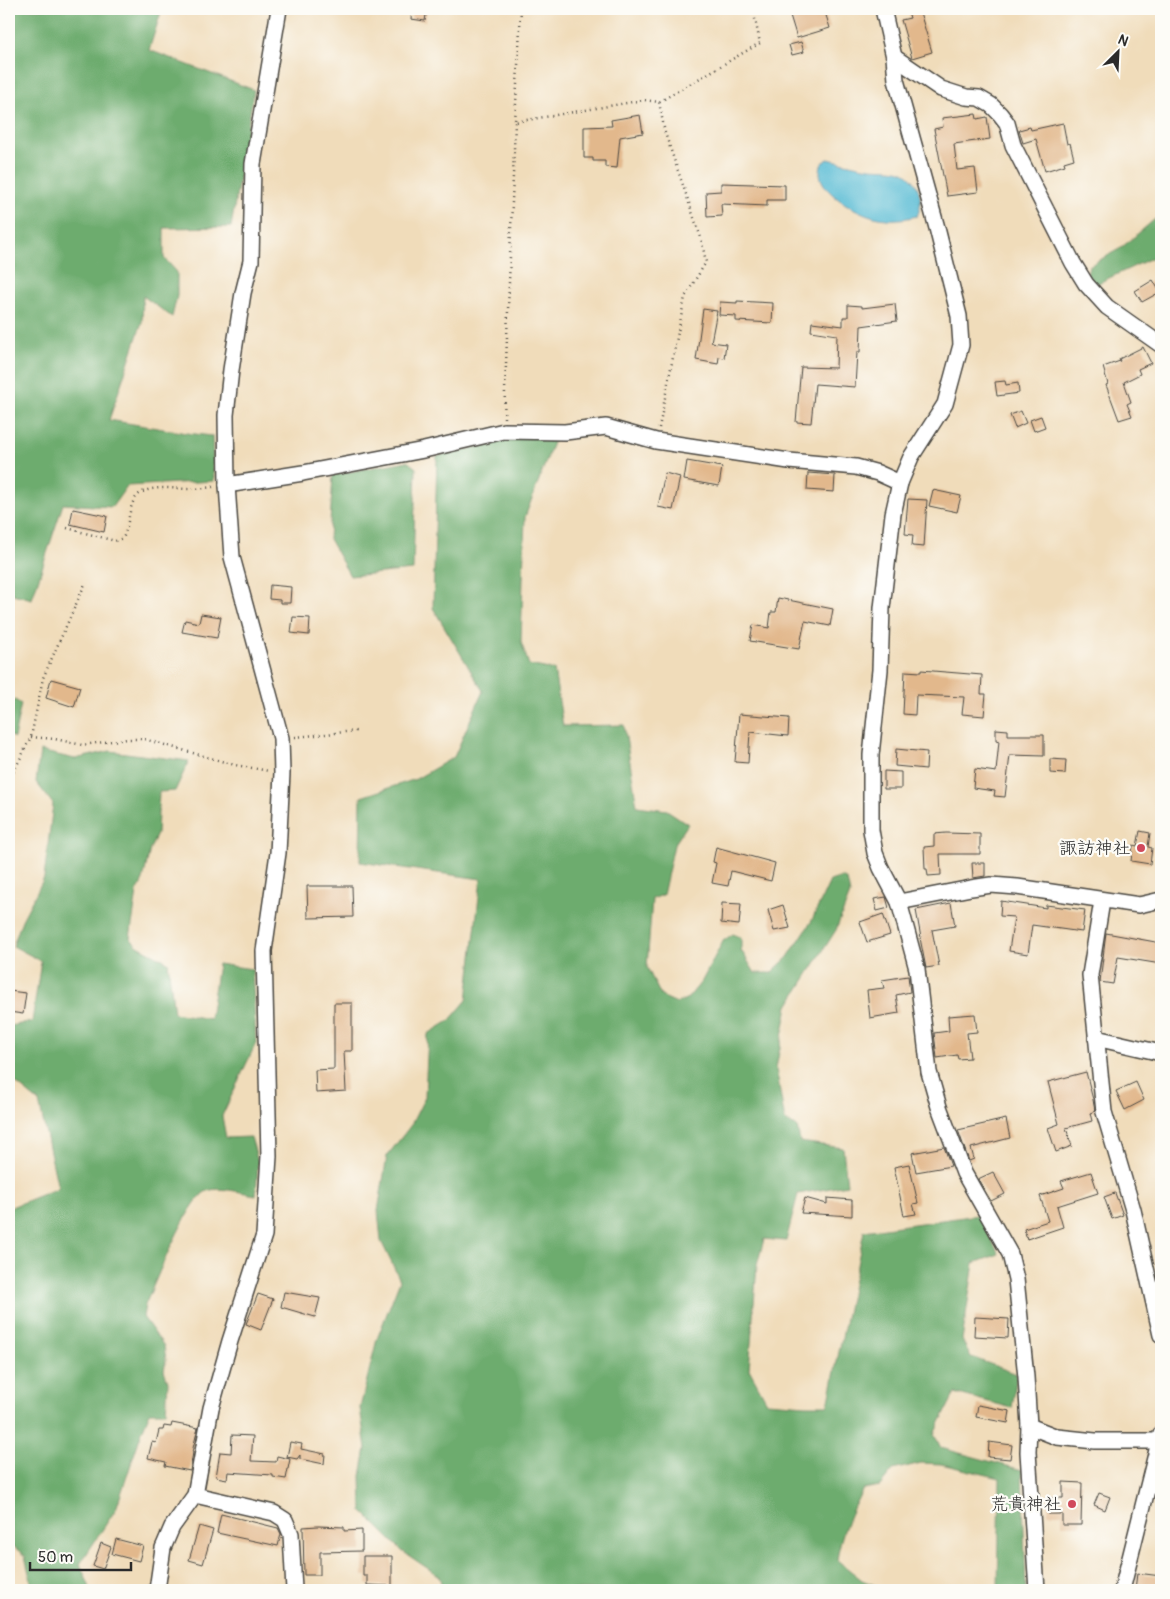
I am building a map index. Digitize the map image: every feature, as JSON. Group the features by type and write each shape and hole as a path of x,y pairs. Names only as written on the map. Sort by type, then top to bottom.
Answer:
{"street":[{"path":"157,1590 163,1548 172,1527 195,1495 211,1408 264,1235 269,1156 264,951 278,853 282,772 281,738 232,557 227,485 226,415 243,293 251,261 253,164 279,9"},
{"path":"883,9 894,57 896,80 959,316 960,345 945,404 911,457 900,483 893,514 882,608 880,670 871,755 871,830 875,853 899,902 917,969 929,1072 939,1107 964,1173 1010,1254 1016,1279 1029,1426 1028,1452 1037,1590"},
{"path":"894,57 941,89 979,98 991,105 1000,114 1007,124 1013,145 1073,263 1086,284 1107,307 1161,345"},
{"path":"227,485 303,474 424,450 504,431 565,432 606,427 656,441 789,460 856,467 878,473 900,483"},
{"path":"899,902 991,885 1017,886 1078,895 1102,901 1138,905 1161,900"},
{"path":"1102,901 1090,975 1104,1112 1133,1210 1161,1335"},
{"path":"1096,1038 1161,1053"},
{"path":"1029,1426 1057,1437 1095,1442 1161,1439 1122,1590"},
{"path":"195,1495 274,1513 286,1520 291,1534 294,1590"}],"path":[{"path":"504,431 521,9"},
{"path":"515,122 644,100 659,102 760,43 754,9"},
{"path":"656,441 684,297 706,262 701,238 665,133 659,102"},
{"path":"67,528 115,541 123,538 127,530 131,506 135,498 142,492 156,489 192,489 227,485"},
{"path":"9,781 31,737 44,678 85,584"},
{"path":"281,738 356,731"},
{"path":"31,737 55,739 82,745 127,739 144,739 242,767 282,772"}],"green space":[{"path":"9,9 162,9 149,50 254,90 231,227 164,228 164,258 177,272 177,296 172,317 143,296 142,322 109,420 212,436 214,481 127,486 112,507 63,504 32,599 9,593"},
{"path":"1161,214 1161,259 1156,256 1094,285 1087,274 1089,266 1121,248"},
{"path":"543,432 554,440 525,517 521,642 529,665 554,670 563,726 624,725 637,806 667,810 688,824 674,845 663,895 652,899 647,967 661,996 677,1003 688,998 702,981 723,941 733,934 741,938 741,950 755,973 771,973 788,957 811,922 830,881 842,877 847,880 850,894 836,930 788,1006 776,1068 785,1121 797,1127 800,1142 843,1148 847,1185 798,1194 786,1241 764,1239 757,1265 749,1369 767,1402 828,1405 864,1231 978,1215 999,1254 974,1263 962,1340 971,1357 1017,1374 1012,1408 955,1393 934,1434 941,1448 1022,1470 1026,1590 998,1590 1000,1478 941,1464 921,1463 893,1470 880,1486 863,1489 854,1506 843,1532 837,1560 862,1580 879,1587 879,1590 443,1590 439,1576 402,1551 362,1511 361,1476 366,1448 360,1408 377,1339 400,1280 381,1241 378,1211 387,1156 411,1125 425,1097 428,1034 449,1021 467,1000 481,879 360,862 361,797 416,779 454,757 483,691 433,608 437,456"},
{"path":"407,461 416,468 413,570 350,576 329,539 333,475"},
{"path":"9,696 21,704 14,738 9,735"},
{"path":"40,751 75,759 110,751 189,761 175,791 159,792 157,834 150,849 143,880 137,892 130,938 138,946 168,962 174,1013 210,1019 218,964 252,969 256,1043 222,1116 226,1138 251,1137 258,1162 256,1195 219,1189 207,1191 199,1197 164,1261 145,1305 143,1317 164,1346 166,1360 164,1370 168,1382 166,1412 150,1412 116,1509 80,1564 91,1590 33,1590 25,1556 13,1546 9,1547 9,1208 58,1188 39,1102 11,1079 9,1074 9,1026 32,1022 41,961 13,946 22,920 44,878 53,804 36,782"}],"water":[{"path":"828,159 865,167 897,170 907,174 916,184 920,196 917,216 899,219 881,218 868,215 846,204 832,194 822,181 820,174 822,163"}],"building":[{"path":"412,9 427,9 425,21 411,19"},
{"path":"801,9 824,9 830,28 797,38 789,12"},
{"path":"907,9 919,9 932,52 912,58 901,20 910,18"},
{"path":"801,42 804,52 792,55 789,45"},
{"path":"976,114 977,119 987,117 990,139 954,144 957,170 975,168 978,192 947,196 934,129 943,127 942,118"},
{"path":"640,115 643,133 620,137 617,168 605,167 605,161 593,161 593,158 584,158 584,127 612,126 611,120"},
{"path":"1063,123 1067,144 1070,143 1074,159 1064,162 1065,165 1045,171 1036,139 1023,143 1019,130 1030,127 1031,130"},
{"path":"721,183 785,185 785,200 767,200 767,206 721,204 722,216 707,217 706,192 721,191"},
{"path":"1153,280 1160,292 1142,302 1135,291"},
{"path":"737,301 773,303 772,323 736,321 736,316 719,315 720,302 737,303"},
{"path":"895,304 897,321 861,326 860,352 857,352 855,387 815,384 811,423 796,422 801,367 836,368 837,335 811,331 812,322 843,326 843,317 848,317 848,305 862,306 862,308"},
{"path":"703,309 717,311 711,342 726,344 724,358 719,357 718,364 696,360"},
{"path":"1143,347 1151,363 1138,369 1140,374 1124,382 1131,402 1127,404 1132,416 1119,420 1106,385 1108,384 1103,367 1120,361 1119,359"},
{"path":"1005,381 1006,385 1018,383 1019,393 997,396 995,382"},
{"path":"1021,411 1026,423 1015,428 1010,415"},
{"path":"1041,416 1045,427 1034,431 1030,420"},
{"path":"687,461 722,467 719,486 684,480"},
{"path":"665,473 680,477 673,510 658,507"},
{"path":"808,473 835,475 834,492 807,490"},
{"path":"933,490 961,496 957,512 929,506"},
{"path":"908,499 927,500 924,547 912,546 913,535 905,534"},
{"path":"73,509 107,516 104,532 70,524"},
{"path":"270,585 291,587 290,603 280,603 280,600 269,599"},
{"path":"778,598 833,609 830,626 805,621 799,649 750,641 753,625 769,628 771,612 776,612"},
{"path":"201,614 221,617 217,638 182,632 185,620 199,623"},
{"path":"293,617 310,618 309,635 291,633"},
{"path":"921,670 982,675 981,694 986,694 984,716 962,714 964,697 916,695 915,715 903,714 905,671 921,672"},
{"path":"51,679 80,687 74,707 46,698"},
{"path":"739,714 789,718 788,736 750,732 748,763 735,762"},
{"path":"996,729 1008,730 1008,735 1044,735 1044,756 1010,755 1005,797 994,796 995,791 973,788 975,769 996,772 999,741 996,740"},
{"path":"896,749 927,752 926,769 895,766"},
{"path":"1050,759 1066,760 1065,774 1050,773"},
{"path":"884,771 901,772 901,789 884,789"},
{"name":"諏訪神社","path":"1140,831 1150,833 1148,847 1152,848 1150,864 1131,861 1133,845 1137,846"},
{"path":"934,834 980,834 980,854 940,854 941,875 928,876 927,869 925,869 924,847 934,846"},
{"path":"716,847 775,863 771,881 731,871 728,886 712,883 716,863 713,862"},
{"path":"972,863 985,863 985,876 973,878"},
{"path":"307,886 352,886 353,917 308,918"},
{"path":"886,897 889,908 877,911 874,899"},
{"path":"1001,901 1046,908 1046,905 1085,910 1082,932 1032,925 1028,954 1009,951 1014,917 1000,916"},
{"path":"722,903 741,904 739,925 721,923"},
{"path":"951,903 955,926 932,930 939,966 926,968 916,910"},
{"path":"783,905 790,928 774,931 768,910"},
{"path":"883,914 890,935 867,942 860,922"},
{"path":"1106,933 1161,943 1161,964 1118,957 1113,984 1100,982"},
{"path":"908,976 910,992 896,995 899,1013 870,1018 867,990 884,988 882,980"},
{"path":"9,991 26,993 23,1014 9,1012"},
{"path":"334,1003 352,1003 352,1051 344,1051 346,1091 316,1093 315,1070 334,1069"},
{"path":"975,1014 977,1032 967,1033 970,1058 958,1059 957,1055 937,1058 934,1033 949,1031 948,1016"},
{"path":"1086,1072 1095,1111 1090,1113 1092,1121 1066,1128 1072,1146 1056,1152 1048,1128 1059,1124 1048,1082"},
{"path":"1136,1082 1144,1100 1125,1110 1116,1091"},
{"path":"1006,1119 1010,1138 971,1148 974,1159 969,1161 958,1130"},
{"path":"944,1147 951,1166 916,1172 912,1153"},
{"path":"909,1164 918,1203 913,1204 916,1214 904,1216 894,1167"},
{"path":"993,1172 1005,1194 991,1201 978,1179"},
{"path":"1091,1172 1098,1193 1057,1206 1063,1227 1027,1239 1024,1229 1048,1221 1040,1196 1064,1188 1061,1181"},
{"path":"1115,1193 1123,1215 1112,1219 1104,1197"},
{"path":"805,1198 827,1204 827,1198 852,1200 852,1216 801,1213"},
{"path":"284,1292 320,1298 315,1317 281,1307"},
{"path":"258,1294 273,1299 261,1330 246,1324"},
{"path":"975,1317 1009,1319 1008,1338 974,1336"},
{"path":"978,1405 1010,1411 1008,1423 976,1417"},
{"path":"172,1423 198,1428 192,1452 190,1471 165,1466 166,1462 148,1458 152,1442 156,1443 159,1430 163,1430 164,1426 171,1427"},
{"path":"232,1435 253,1436 251,1461 276,1462 277,1456 290,1459 286,1479 273,1477 273,1475 228,1472 227,1479 216,1477 220,1452 231,1453"},
{"path":"290,1442 302,1444 301,1449 325,1454 324,1464 300,1459 300,1455 297,1459 287,1457"},
{"path":"989,1442 1012,1445 1010,1459 988,1457"},
{"name":"荒貴神社","path":"1063,1482 1082,1483 1081,1525 1062,1525 1062,1514 1048,1514 1048,1498 1063,1498"},
{"path":"1099,1493 1110,1497 1105,1510 1094,1505"},
{"path":"221,1514 278,1528 281,1534 278,1546 217,1533"},
{"path":"199,1526 213,1530 203,1564 189,1560"},
{"path":"303,1527 344,1527 344,1531 362,1530 362,1551 320,1552 320,1575 304,1575"},
{"path":"116,1539 143,1546 139,1561 112,1554"},
{"path":"101,1543 111,1547 103,1569 93,1566"},
{"path":"363,1556 392,1556 392,1586 367,1585 367,1576 363,1576"},
{"path":"1137,1573 1161,1576 1161,1590 1135,1590"}],"place":[{"name":"諏訪神社","path":"1141,848"},
{"name":"荒貴神社","path":"1072,1504"}]}
